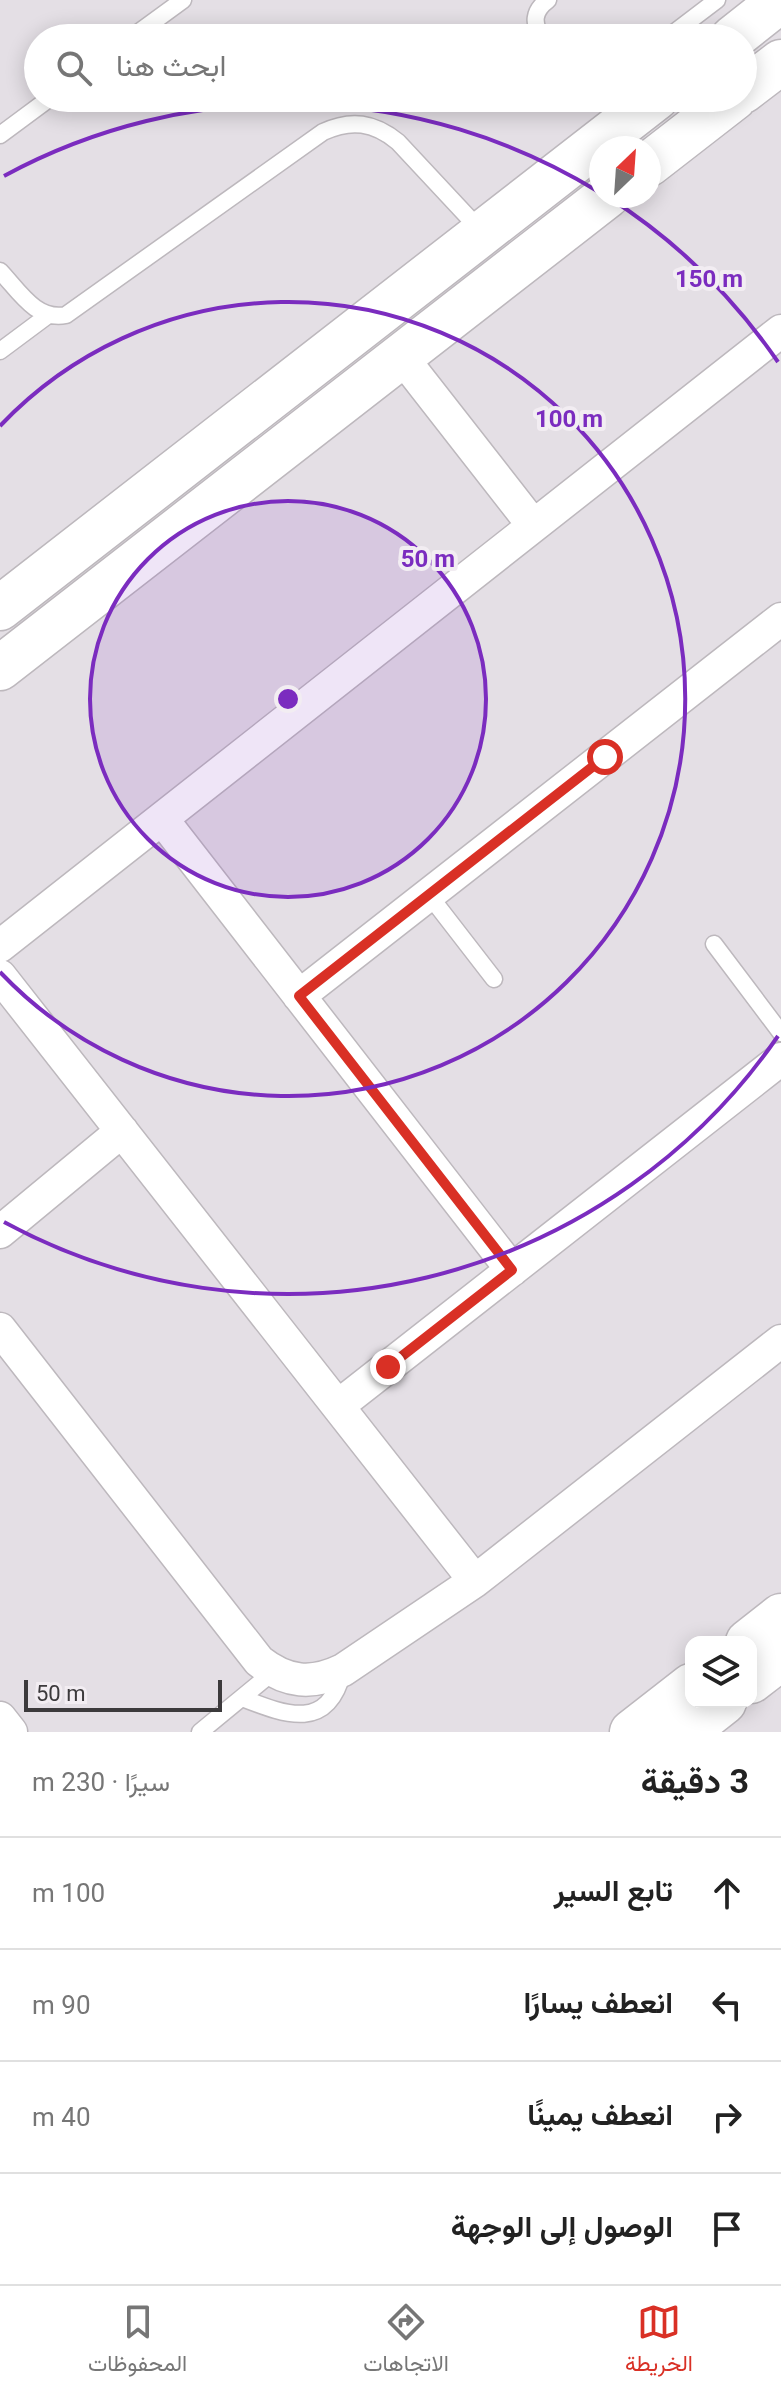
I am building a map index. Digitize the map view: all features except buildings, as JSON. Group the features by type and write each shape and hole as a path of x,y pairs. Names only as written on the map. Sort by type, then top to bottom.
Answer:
{"street":[{"path":"751,24 781,0"},
{"path":"757,80 781,62"},
{"path":"0,608 638,112"},
{"path":"661,155 716,112"},
{"path":"0,668 592,208"},
{"path":"0,946 781,331"},
{"path":"401,356 533,525"},
{"path":"73,552 101,590"},
{"path":"299,996 781,619"},
{"path":"162,819 512,1270"},
{"path":"0,976 475,1581"},
{"path":"338,1406 781,1059"},
{"path":"0,1232 122,1131"},
{"path":"0,1329 246,1647 273,1672 308,1682 343,1670 475,1581 781,1341"},
{"path":"756,1636 781,1616"},
{"path":"757,1676 781,1658"},
{"path":"632,1732 685,1691"},
{"path":"686,1732 716,1708"},
{"path":"0,1718 11,1732"}],"lane":[{"path":"150,24 183,0"},
{"path":"536,24 536,12 548,0"},
{"path":"687,24 717,0"},
{"path":"0,135 31,112"},
{"path":"0,351 47,316 66,315 74,310 323,132 338,125 370,125 385,131 483,233"},
{"path":"0,271 34,308 47,316"},
{"path":"429,895 494,979"},
{"path":"714,944 781,1033"},
{"path":"242,1698 278,1712 303,1716 326,1706 339,1686 343,1670"},
{"path":"200,1732 273,1672"}],"route":[{"path":"388,1367 512,1270 299,996 605,757"}]}
